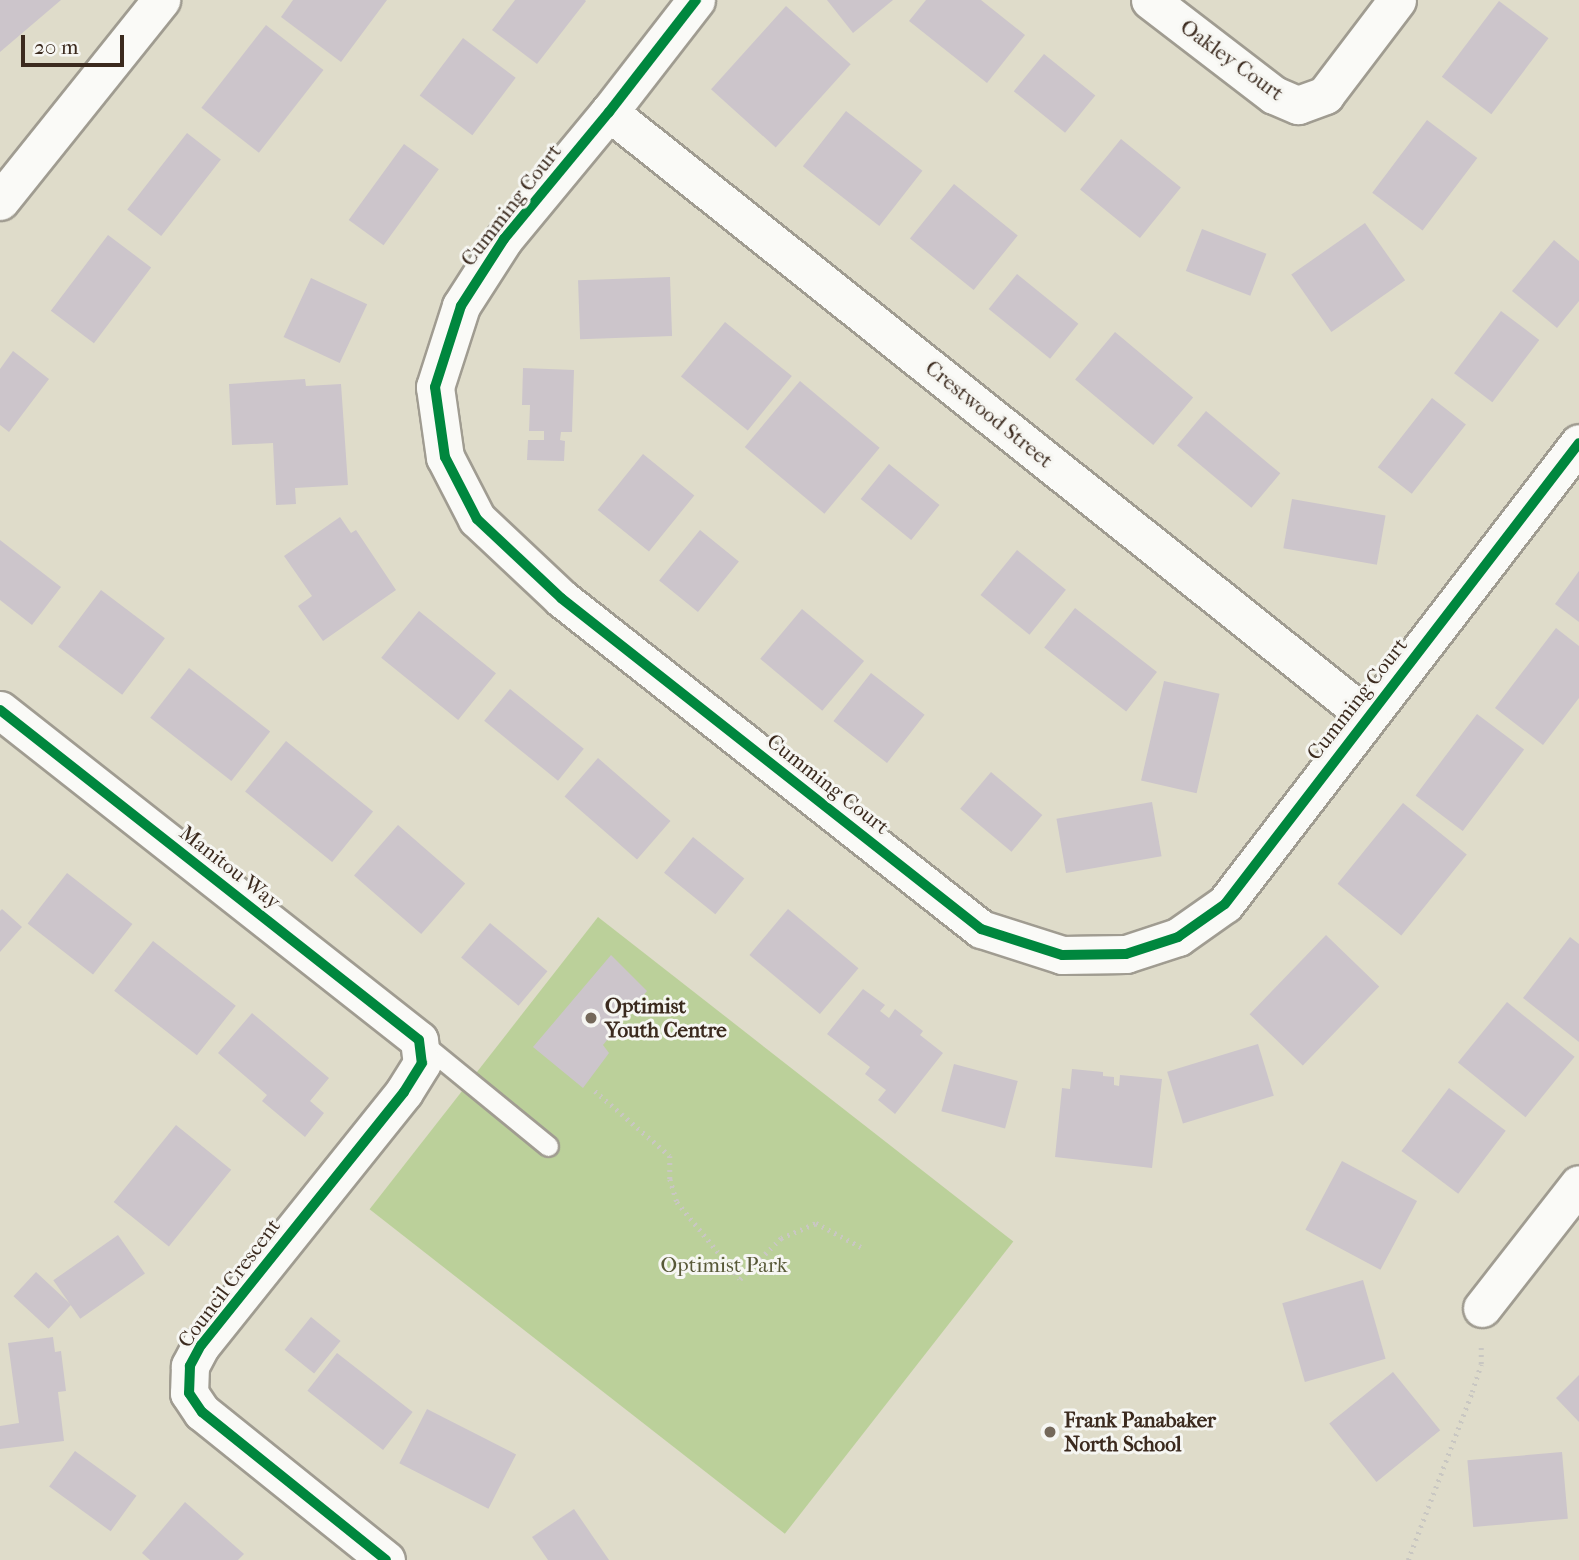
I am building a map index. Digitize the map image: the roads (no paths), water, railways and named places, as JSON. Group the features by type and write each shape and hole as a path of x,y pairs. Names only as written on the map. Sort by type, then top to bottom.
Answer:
{"street":[{"path":"4,188 161,0"},
{"name":"Cumming Court","path":"696,0 609,112 504,239 461,306 435,387 445,457 477,519 561,598 981,929 1062,955 1126,954 1178,937 1225,904 1579,443"},
{"name":"Oakley Court","path":"1150,0 1274,95 1298,105 1325,95 1397,0"},
{"name":"Crestwood Street","path":"609,112 1368,717"},
{"name":"Manitou Way","path":"0,710 421,1052"},
{"name":"Council Crescent","path":"386,1560 202,1412 189,1393 190,1366 201,1345 404,1092 421,1052"},
{"path":"1482,1308 1579,1184"}],"lane":[{"name":"Manitou Way","path":"421,1052 548,1146"}],"place":[{"name":"Optimist Youth Centre","path":"591,1018"},
{"name":"Frank Panabaker North School","path":"1050,1432"}],"park label":[{"name":"Optimist Park","path":"724,1265"}]}
